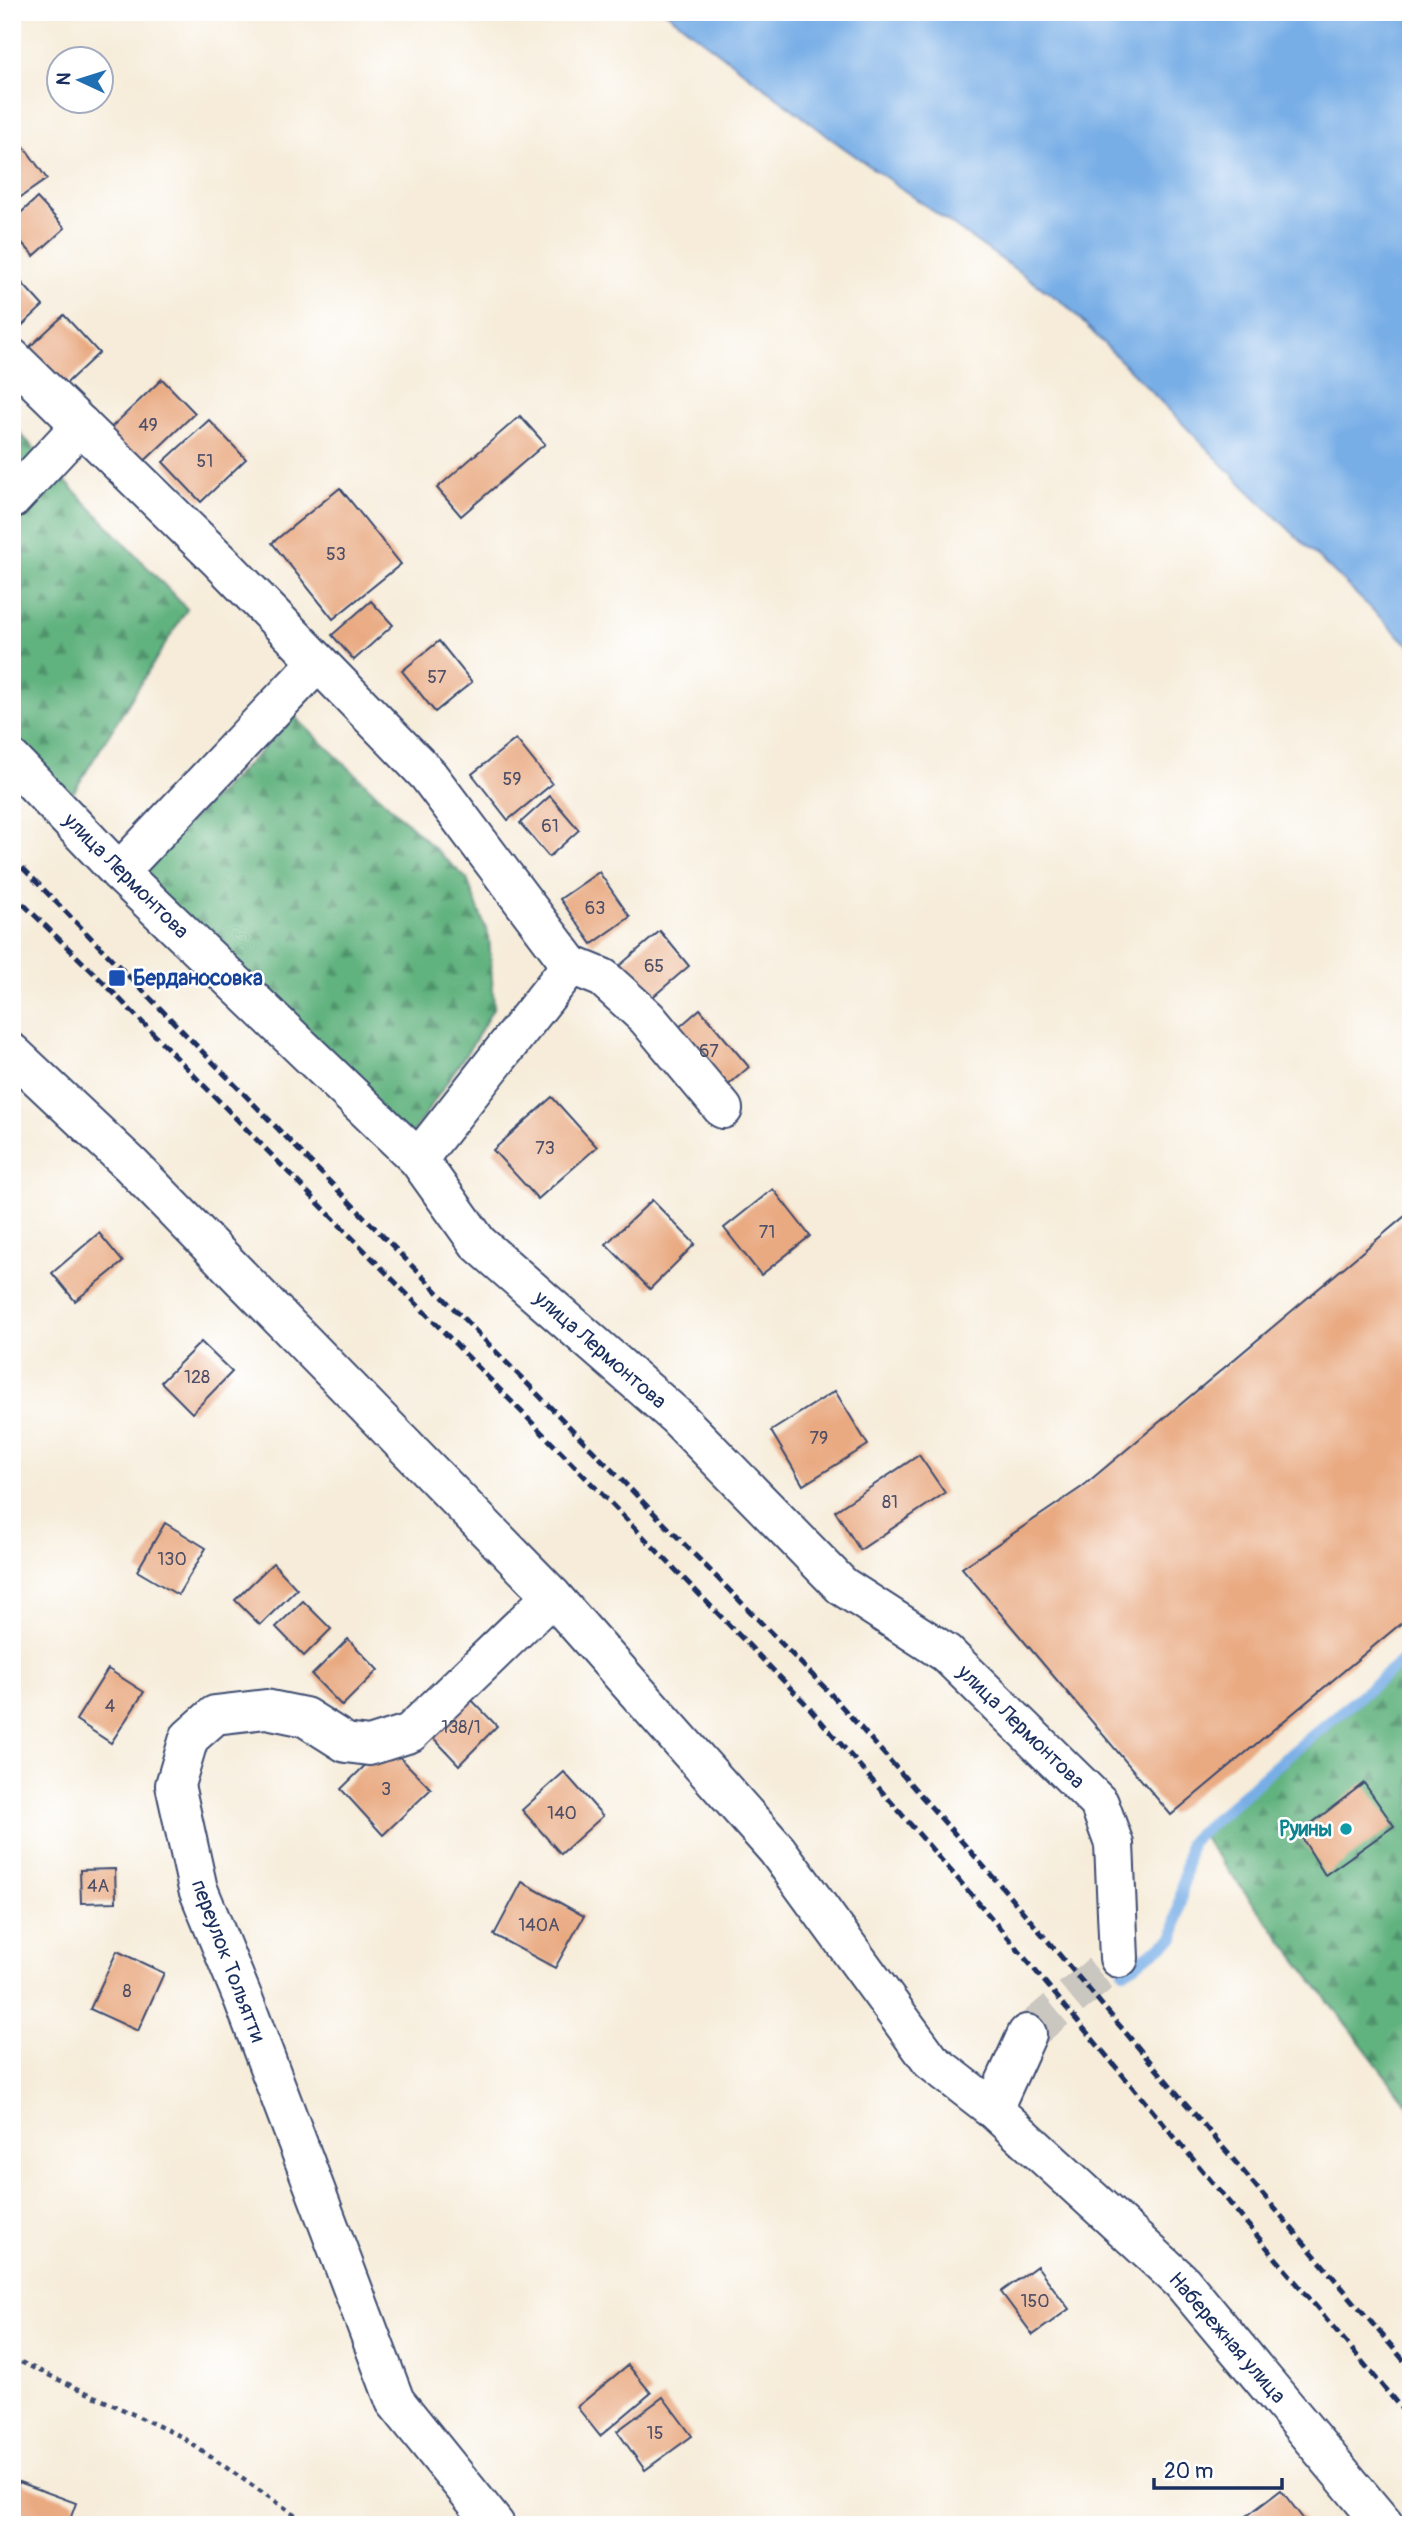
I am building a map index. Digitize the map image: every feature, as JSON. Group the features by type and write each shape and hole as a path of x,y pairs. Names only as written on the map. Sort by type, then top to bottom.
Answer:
{"street":[{"path":"12,358 220,561 428,775 571,965 603,978 646,1018 723,1109"},
{"path":"12,499 81,425"},
{"path":"119,872 318,662"},
{"name":"улица Лермонтова","path":"12,760 119,872 418,1159 478,1243 677,1417 842,1586 946,1653 1098,1803 1114,1844 1119,1958"},
{"path":"418,1159 571,965"},
{"path":"12,1053 159,1193 552,1596 777,1850 931,2061 993,2109 1027,2034"},
{"name":"переулок Тольятти","path":"495,2525 395,2401 244,2001 198,1889 175,1785 190,1738 215,1715 266,1709 292,1714 305,1717 346,1743 369,1746 410,1733 552,1596"},
{"name":"Набережная улица","path":"993,2109 1182,2282 1384,2525"}],"path":[{"path":"12,2358 180,2436 310,2525"}],"green space":[{"path":"12,425 187,609 71,796 12,757"},
{"path":"295,717 467,879 489,937 494,1007 474,1042 410,1137 138,873"},
{"path":"1411,1660 1411,2109 1201,1835"}],"water":[{"path":"666,12 1411,12 1411,647 1246,488 1066,305 837,143"}],"building":[{"path":"23,145 47,179 12,203 12,153"},
{"path":"37,198 65,228 34,256 12,232 12,221"},
{"path":"12,272 43,306 12,335"},
{"path":"64,315 99,353 58,391 23,353"},
{"path":"162,379 195,413 134,471 101,437"},
{"path":"520,416 545,444 461,516 437,488"},
{"path":"209,420 246,459 201,502 163,462"},
{"path":"340,488 401,564 333,619 272,543"},
{"path":"371,601 393,625 354,660 332,635"},
{"path":"439,641 472,682 435,712 402,671"},
{"path":"516,739 552,784 508,820 472,774"},
{"path":"550,796 579,830 549,857 520,823"},
{"path":"599,872 630,917 592,944 560,899"},
{"path":"660,931 689,966 648,1001 619,966"},
{"path":"700,1009 749,1067 718,1094 669,1036"},
{"path":"552,1097 597,1147 538,1199 493,1150"},
{"path":"773,1189 810,1236 761,1275 724,1228"},
{"path":"652,1200 695,1244 650,1289 606,1244"},
{"path":"1411,1211 1411,1615 1171,1815 962,1568 1082,1487"},
{"path":"99,1233 123,1262 75,1301 52,1273"},
{"path":"201,1342 232,1372 192,1413 161,1382"},
{"path":"835,1391 868,1445 803,1485 771,1431"},
{"path":"919,1455 945,1493 860,1550 835,1511"},
{"path":"165,1523 206,1548 178,1595 137,1571"},
{"path":"273,1563 297,1589 260,1625 235,1600"},
{"path":"303,1601 331,1629 304,1656 276,1627"},
{"path":"348,1639 378,1670 342,1706 312,1675"},
{"path":"108,1669 144,1692 111,1743 76,1720"},
{"path":"462,1690 497,1726 459,1765 424,1728"},
{"path":"387,1744 431,1789 383,1835 341,1789"},
{"path":"564,1772 603,1816 561,1854 522,1810"},
{"name":"Руины","path":"1364,1783 1394,1826 1325,1875 1299,1833"},
{"path":"115,1869 116,1902 81,1903 80,1870"},
{"path":"522,1882 584,1916 555,1968 494,1935"},
{"path":"117,1951 164,1973 138,2031 90,2009"},
{"path":"1037,2266 1069,2309 1033,2335 1001,2292"},
{"path":"628,2365 651,2393 600,2436 577,2407"},
{"path":"663,2397 692,2436 645,2470 617,2431"},
{"path":"19,2482 76,2503 68,2525 12,2525 12,2499"},
{"path":"1281,2490 1308,2525 1235,2525"}],"waterway":[{"path":"1124,1971 1174,1938 1190,1842 1276,1766 1411,1654"}],"tunnel":[{"path":"1027,2034 1119,1958"}],"railway":[{"path":"12,857 829,1692 1002,1887 1411,2369"},
{"path":"12,893 107,986 807,1705 983,1908 1411,2420"}],"place":[{"name":"Берданосовка","path":"117,978"},
{"name":"Руины","path":"1346,1829"}]}
